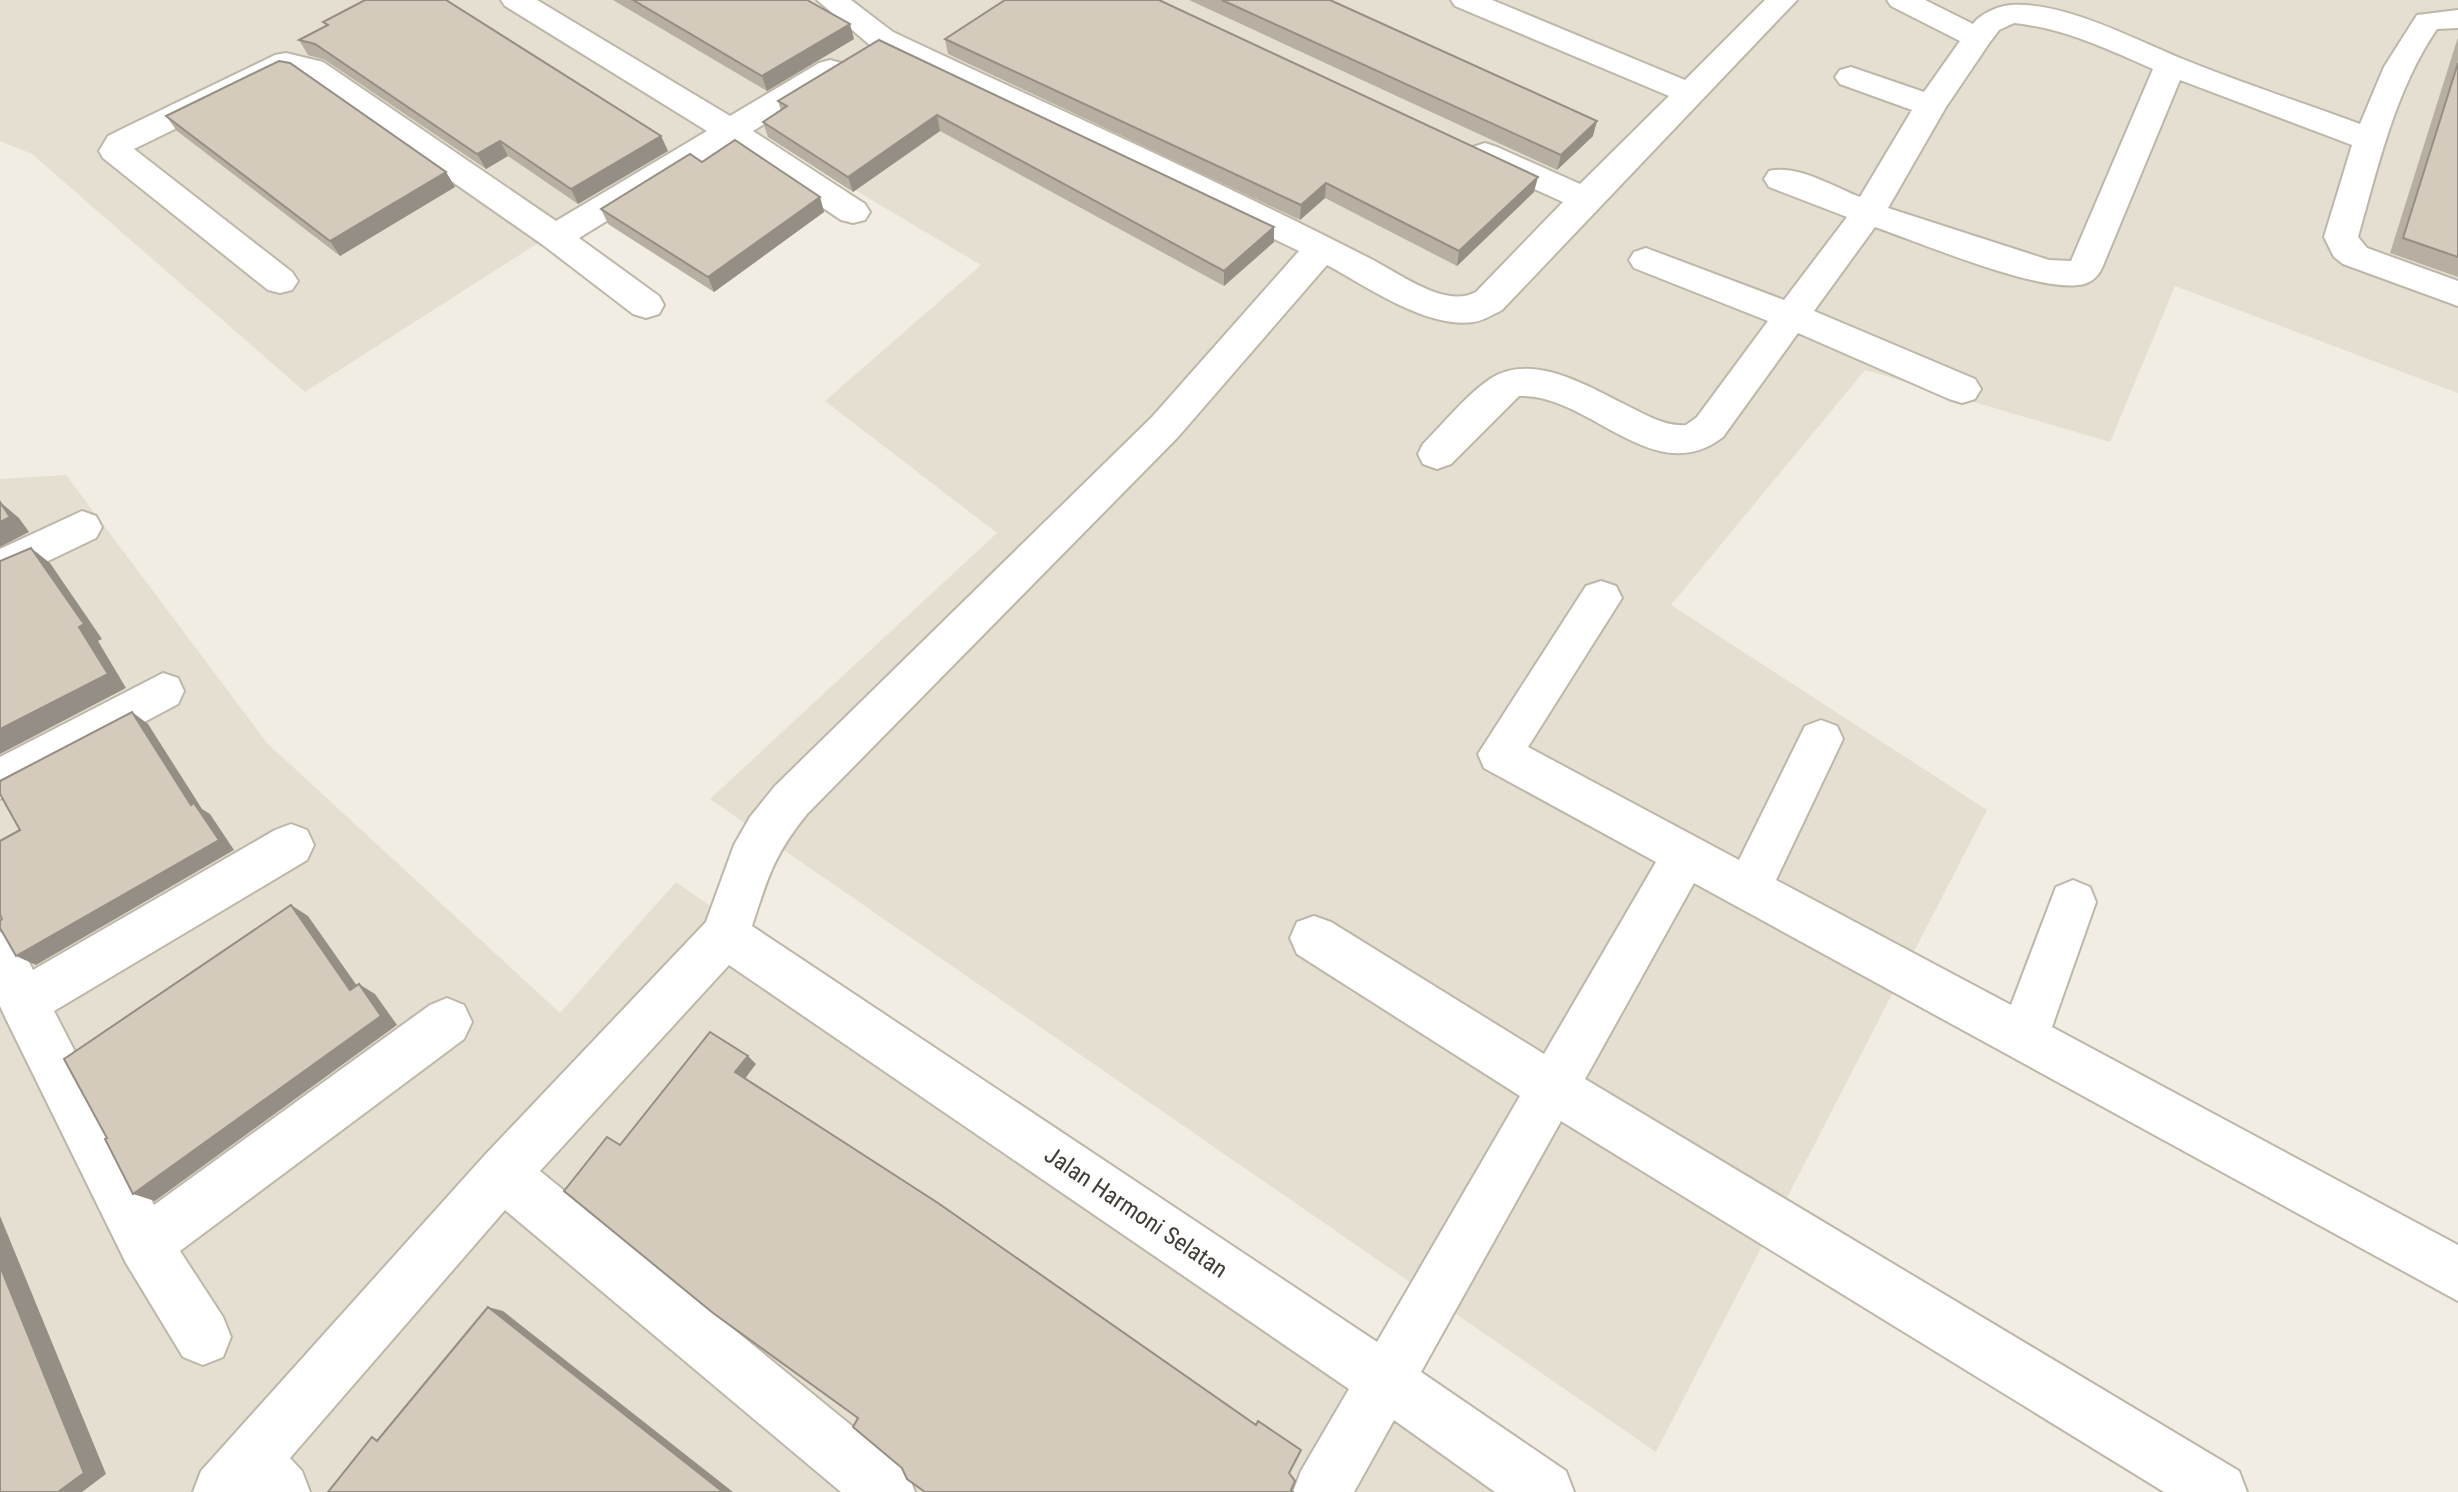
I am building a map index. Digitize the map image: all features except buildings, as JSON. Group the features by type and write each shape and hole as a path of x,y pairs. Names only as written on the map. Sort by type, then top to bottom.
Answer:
{"street":[{"path":"516,0 729,130 853,212"},
{"path":"832,0 882,39 1322,248 1424,301 1449,309 1472,310 1489,301 1689,93 1767,3"},
{"path":"1466,0 1689,93"},
{"path":"1902,0 1978,38"},
{"path":"1437,454 1499,391 1513,383 1527,381 1550,387 1665,438 1693,439 1710,427 1868,213 1931,106 1988,24 2010,14 2042,17 2093,32 2170,65 2370,140"},
{"path":"2458,19 2428,21 2415,37 2370,140 2342,243 2355,256 2458,294"},
{"path":"555,237 882,39"},
{"path":"280,281 115,151 120,143 135,135 286,62 312,69 555,237 646,305"},
{"path":"1781,179 1868,213 2047,272 2078,273 2085,268 2170,65"},
{"path":"1851,77 1931,106"},
{"path":"1460,142 1585,199"},
{"path":"252,1481 502,1174 725,935 750,860 766,831 791,800 1165,427 1322,248"},
{"path":"1646,260 1791,316 1962,389"},
{"path":"0,568 82,527"},
{"path":"1601,598 1500,754 2458,1274"},
{"path":"0,779 163,691"},
{"path":"1748,889 1821,739"},
{"path":"23,1002 291,845"},
{"path":"1322,1492 1685,855"},
{"path":"2023,1038 2073,902"},
{"name":"Jalan Harmoni Selatan","path":"725,935 1386,1381 1545,1492"},
{"path":"1314,938 1553,1088 2218,1492"},
{"path":"0,955 145,1244 203,1337"},
{"path":"145,1244 447,1022"},
{"path":"502,1174 886,1492"}],"shaded area":[{"path":"0,0 2458,0 2458,393 2175,286 2110,442 1865,370 1671,605 1987,810 1656,1452 710,799 997,533 825,401 981,265 734,118 305,392 32,154 0,141"},
{"path":"66,475 267,743 560,1013 676,882 1546,1492 0,1492 0,479"}]}
